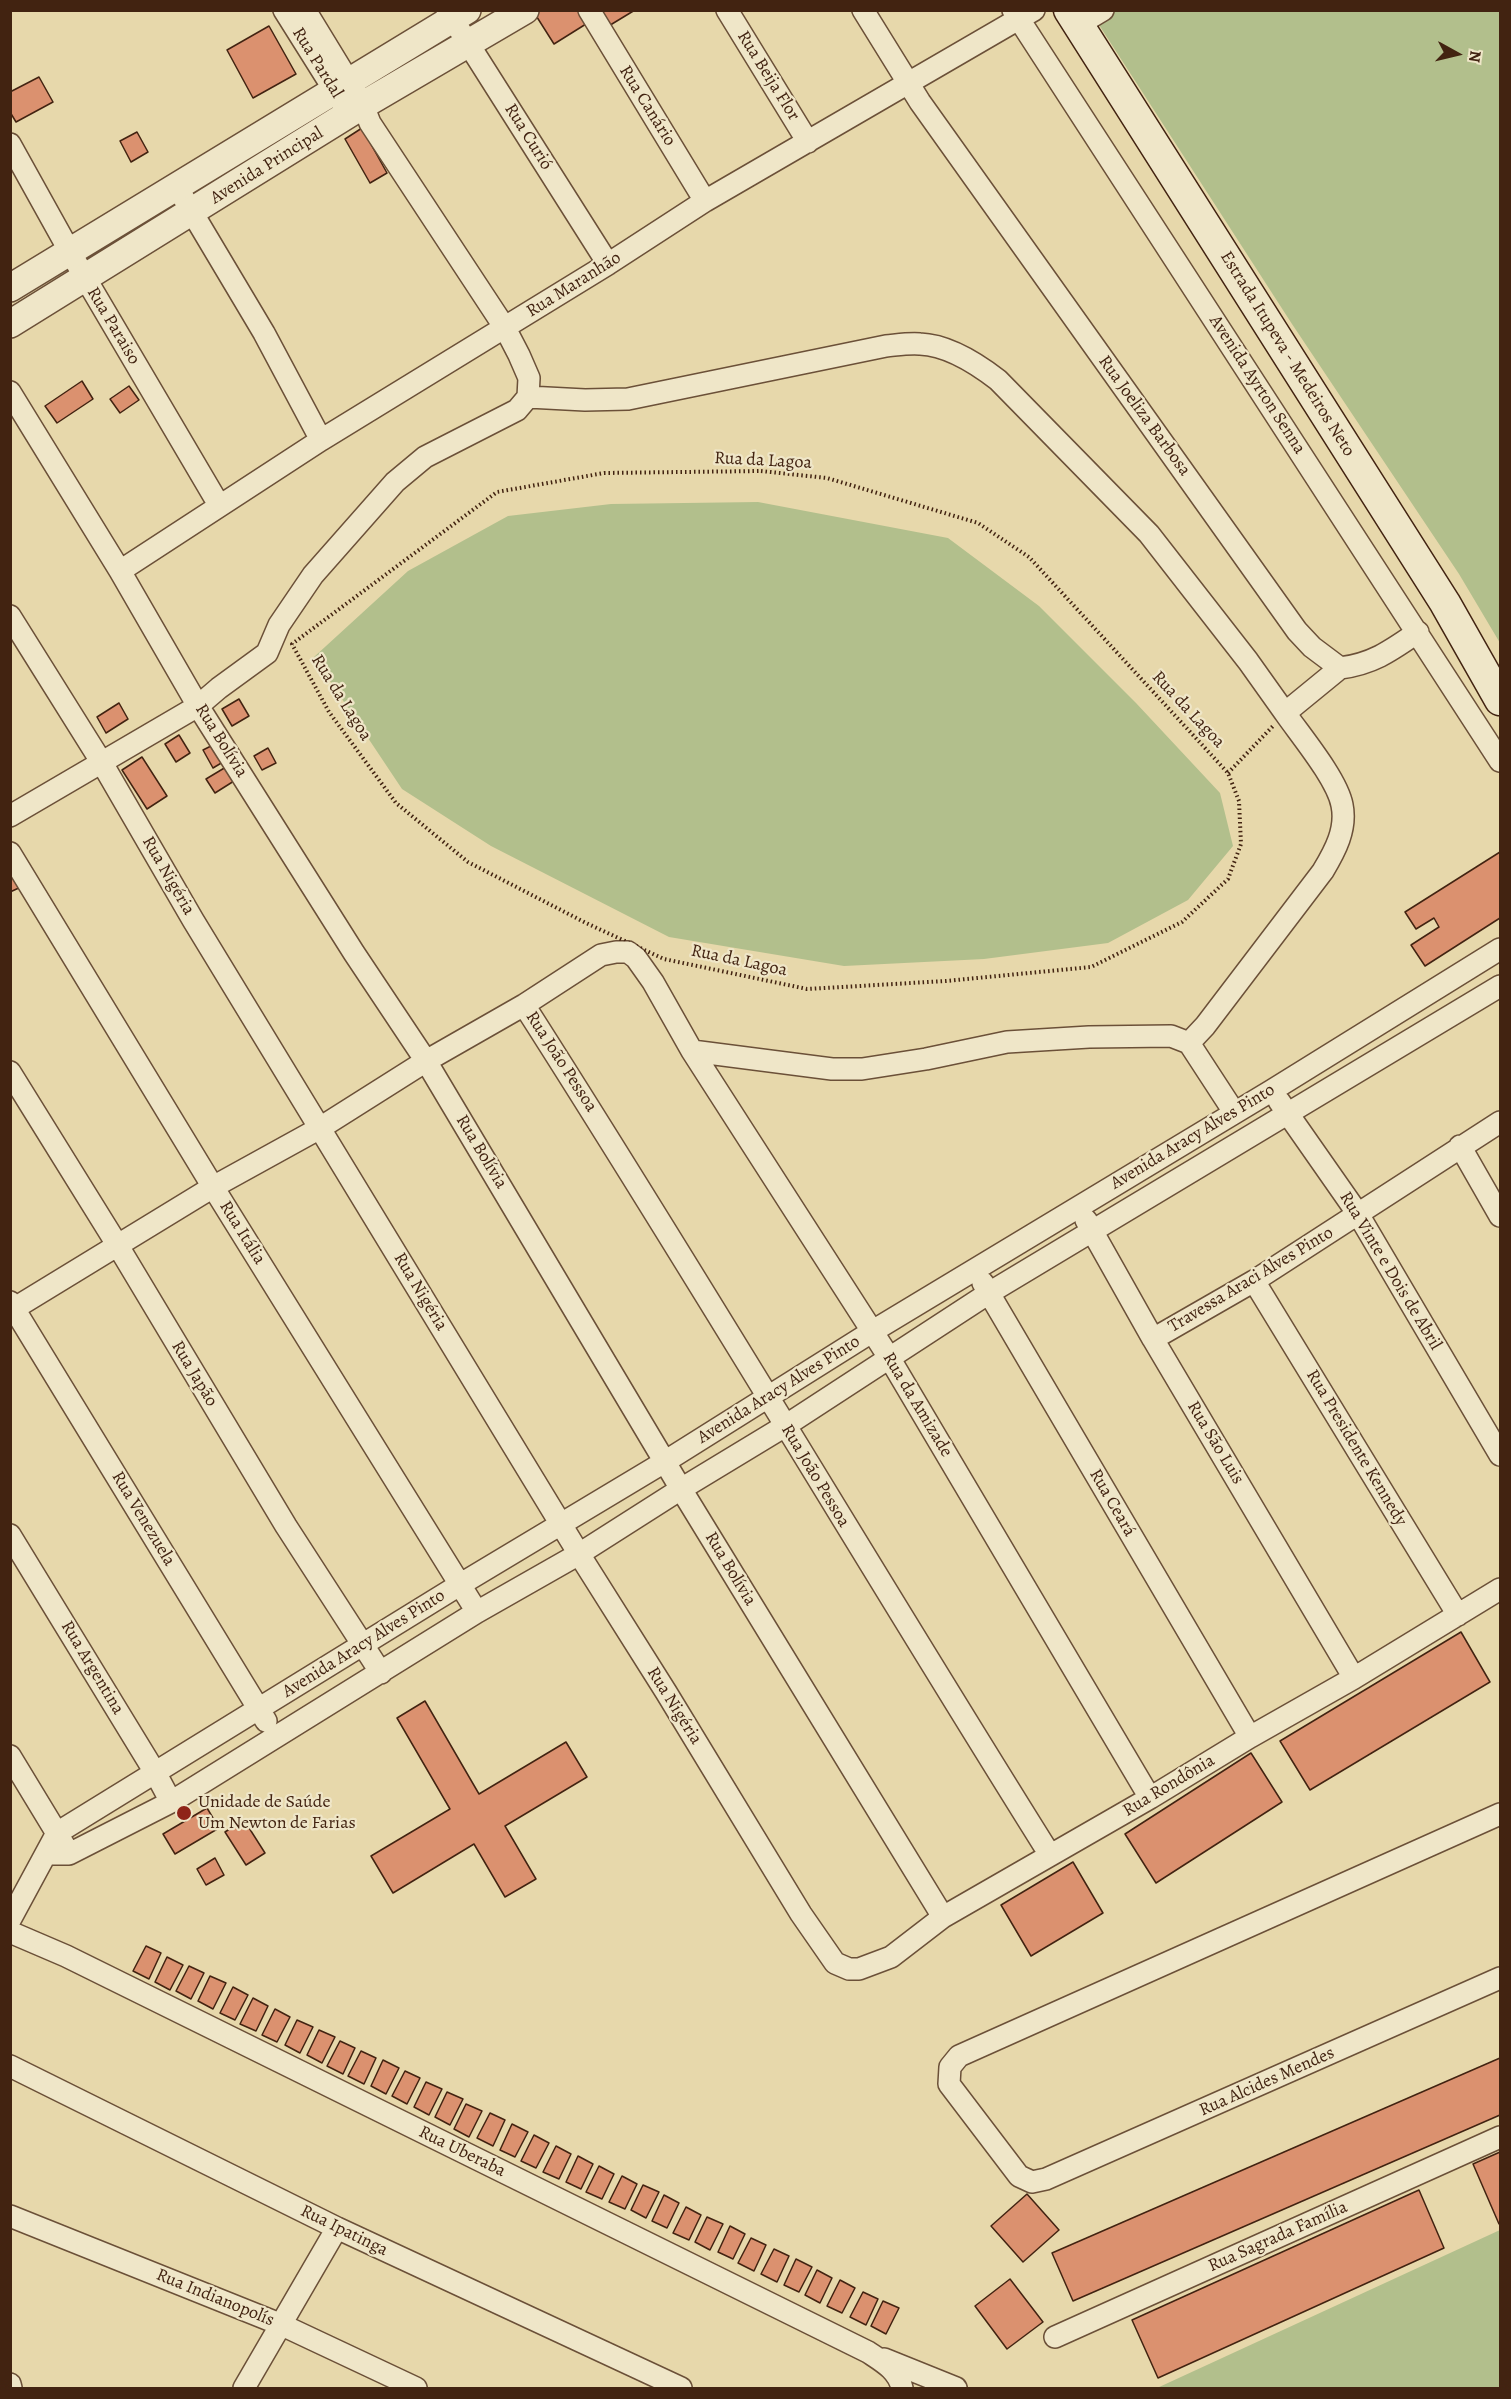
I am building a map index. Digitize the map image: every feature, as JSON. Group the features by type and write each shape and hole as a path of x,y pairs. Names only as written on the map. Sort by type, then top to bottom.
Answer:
{"main road":[{"name":"Estrada Itupeva - Medeiros Neto","path":"1083,15 1444,603 1500,700"}],"street":[{"name":"Rua Pardal","path":"284,10 341,86"},
{"name":"Rua Pardal","path":"304,10 341,86"},
{"name":"Avenida Principal","path":"10,324 191,213 361,114 525,10"},
{"name":"Rua Canário","path":"589,10 705,201"},
{"name":"Rua Beija Flor","path":"727,10 808,142"},
{"name":"Rua Joeliza Barbosa","path":"863,10 920,102 1297,631 1312,647 1340,668"},
{"name":"Avenida Principal","path":"10,288 456,13"},
{"name":"Rua Curió","path":"456,13 469,44 608,264"},
{"name":"Rua Maranhão","path":"120,571 321,440 608,264 705,201 909,83 1022,14"},
{"name":"Avenida Ayrton Senna","path":"1022,14 1500,761"},
{"path":"10,816 198,705 267,653 279,625 313,575 395,482 425,458 517,410 528,397 529,378 505,328 341,86"},
{"name":"Rua Paraiso","path":"10,144 85,278 219,505"},
{"path":"177,187 264,333 321,440"},
{"path":"528,397 585,400 628,399 886,346 921,344 948,350 979,366 998,380 1149,534 1285,713 1336,788 1342,805 1342,828 1336,849 1323,871 1190,1043"},
{"name":"Rua Bolívia","path":"10,392 120,571 198,705 354,953 426,1061 681,1489 943,1917"},
{"name":"Rua Nigéria","path":"10,616 102,763 193,920 561,1525 801,1914 835,1963"},
{"path":"1285,713 1340,668 1362,666 1418,632"},
{"name":"Rua Itália","path":"10,853 213,1187 477,1612"},
{"name":"Rua da Amizade","path":"524,1005 601,955 616,951 628,952 636,958 803,1226 873,1331 1150,1798"},
{"path":"1492,954 1500,984"},
{"name":"Avenida Aracy Alves Pinto","path":"57,1833 364,1646 461,1584 666,1461 1077,1206 1271,1091 1492,954"},
{"name":"Avenida Aracy Alves Pinto","path":"69,1854 171,1802 477,1612 579,1554 785,1426 989,1293 1500,984"},
{"path":"12,1307 118,1246 213,1187 320,1128 426,1061 524,1005"},
{"name":"Rua João Pessoa","path":"524,1005 640,1186 1050,1855"},
{"path":"692,1051 832,1069 862,1068 926,1059 1007,1042 1172,1036 1190,1043 1234,1112"},
{"name":"Rua Japão","path":"10,1072 118,1246 286,1526 381,1673"},
{"name":"Rua Vinte e Dois de Abril","path":"1271,1091 1358,1214 1500,1455"},
{"name":"Travessa Araci Alves Pinto","path":"1153,1339 1254,1281 1500,1122"},
{"path":"1460,1146 1500,1216"},
{"name":"Rua São Luis","path":"1077,1206 1354,1678"},
{"name":"Rua Ceará","path":"975,1269 1250,1737"},
{"name":"Rua Presidente Kennedy","path":"1254,1281 1458,1615"},
{"name":"Rua Venezuela","path":"12,1307 276,1737"},
{"name":"Rua Argentina","path":"10,1535 171,1802"},
{"name":"Rua Rondônia","path":"835,1963 849,1969 870,1967 891,1957 943,1917 1354,1678 1500,1589"},
{"path":"10,1756 69,1854 46,1854"},
{"name":"Rua Alcides Mendes","path":"1500,1814 959,2055 950,2067 949,2084 1019,2176 1032,2182 1046,2179 1500,1978"},
{"path":"10,1920 57,1833"},
{"name":"Rua Uberaba","path":"10,1932 77,1962 868,2352 887,2364 898,2376 902,2388"},
{"name":"Rua Ipatinga","path":"10,2066 337,2228 681,2388"},
{"name":"Rua Sagrada Família","path":"1055,2337 1500,2137"},
{"name":"Rua Indianopolís","path":"10,2216 282,2325 416,2388"},
{"path":"244,2388 337,2228"},
{"path":"868,2352 956,2388"},
{"path":"10,2384 11,2388"}],"path":[{"name":"Rua da Lagoa","path":"761,471 827,478 978,523 1029,557 1228,773 1239,801 1241,844 1228,879 1182,922 1091,967 946,981 807,989 663,959 586,923 468,862 396,803 329,712 292,644 497,492 604,473 761,471"},
{"path":"1228,773 1285,713"}],"green space":[{"path":"1090,11 1500,11 1500,643 1459,574 1292,324"},
{"path":"758,502 948,538 1039,606 1136,703 1220,793 1233,846 1188,900 1108,943 984,959 844,966 669,937 491,846 402,789 314,657 408,571 508,516 611,504"},
{"path":"1500,2230 1500,2388 1157,2388"}],"building":[{"path":"540,10 578,10 586,24 554,44 535,14"},
{"path":"598,10 635,10 607,27"},
{"path":"269,26 296,74 253,98 227,50"},
{"path":"39,77 53,102 16,122 10,112 10,92"},
{"path":"362,128 387,173 370,183 345,139"},
{"path":"137,132 148,152 131,162 120,141"},
{"path":"82,381 93,399 57,423 45,406"},
{"path":"129,386 139,400 120,413 110,399"},
{"path":"239,699 249,716 232,726 222,709"},
{"path":"119,703 128,719 106,733 97,717"},
{"path":"179,735 190,753 176,762 165,744"},
{"path":"213,745 223,762 213,768 203,750"},
{"path":"268,748 276,763 262,770 254,756"},
{"path":"142,757 167,796 147,809 122,770"},
{"path":"226,767 234,781 215,793 206,779"},
{"path":"1500,852 1500,918 1425,966 1411,945 1439,927 1434,918 1416,929 1405,912"},
{"path":"10,867 21,887 10,892"},
{"path":"1461,1632 1490,1682 1310,1790 1280,1741"},
{"path":"425,1701 479,1794 566,1742 587,1777 505,1826 536,1879 505,1897 474,1844 393,1893 371,1856 450,1809 397,1718"},
{"path":"1251,1753 1282,1802 1156,1883 1125,1834"},
{"path":"207,1808 219,1828 175,1854 163,1834"},
{"path":"244,1820 265,1853 246,1865 225,1832"},
{"path":"215,1858 224,1875 206,1885 197,1869"},
{"path":"1073,1862 1103,1913 1031,1956 1001,1905"},
{"path":"146,1946 161,1953 149,1979 133,1971"},
{"path":"167,1957 183,1965 170,1990 155,1982"},
{"path":"189,1966 204,1973 191,1999 176,1991"},
{"path":"210,1976 226,1983 213,2009 198,2001"},
{"path":"233,1987 248,1995 235,2020 220,2013"},
{"path":"253,1998 268,2006 256,2031 240,2024"},
{"path":"275,2009 290,2017 277,2042 262,2035"},
{"path":"297,2020 313,2027 300,2053 285,2045"},
{"path":"319,2030 335,2037 322,2063 307,2055"},
{"path":"340,2041 355,2048 343,2074 327,2066"},
{"path":"361,2051 376,2058 364,2084 348,2076"},
{"path":"1500,2058 1500,2115 1073,2301 1052,2253"},
{"path":"383,2060 399,2068 386,2094 371,2086"},
{"path":"405,2071 420,2078 407,2104 392,2096"},
{"path":"426,2082 442,2089 429,2115 414,2107"},
{"path":"447,2092 463,2099 450,2125 435,2117"},
{"path":"466,2104 482,2111 469,2137 454,2129"},
{"path":"490,2113 505,2120 493,2146 477,2138"},
{"path":"512,2124 528,2132 515,2157 500,2150"},
{"path":"534,2135 549,2143 536,2168 521,2161"},
{"path":"556,2146 571,2154 559,2179 543,2172"},
{"path":"1500,2152 1500,2224 1499,2224 1473,2164"},
{"path":"578,2156 593,2164 581,2189 566,2182"},
{"path":"599,2166 614,2174 602,2199 586,2192"},
{"path":"622,2176 637,2184 625,2209 609,2202"},
{"path":"643,2185 659,2192 646,2218 631,2210"},
{"path":"1419,2190 1444,2248 1158,2378 1132,2320"},
{"path":"1027,2194 1059,2230 1023,2262 991,2226"},
{"path":"664,2195 679,2203 667,2228 652,2221"},
{"path":"686,2207 701,2215 689,2240 673,2233"},
{"path":"707,2217 723,2224 710,2250 695,2242"},
{"path":"730,2226 745,2234 733,2259 718,2252"},
{"path":"751,2238 766,2245 754,2271 738,2263"},
{"path":"774,2249 789,2256 777,2282 761,2274"},
{"path":"796,2259 812,2267 799,2292 784,2285"},
{"path":"817,2270 832,2278 820,2303 805,2295"},
{"path":"1010,2279 1043,2322 1007,2349 975,2306"},
{"path":"840,2280 855,2288 842,2313 827,2306"},
{"path":"863,2292 878,2299 866,2325 850,2317"},
{"path":"883,2301 899,2308 886,2334 871,2326"}],"place":[{"name":"Unidade de Saúde Um Newton de Farias","path":"184,1813"}]}
